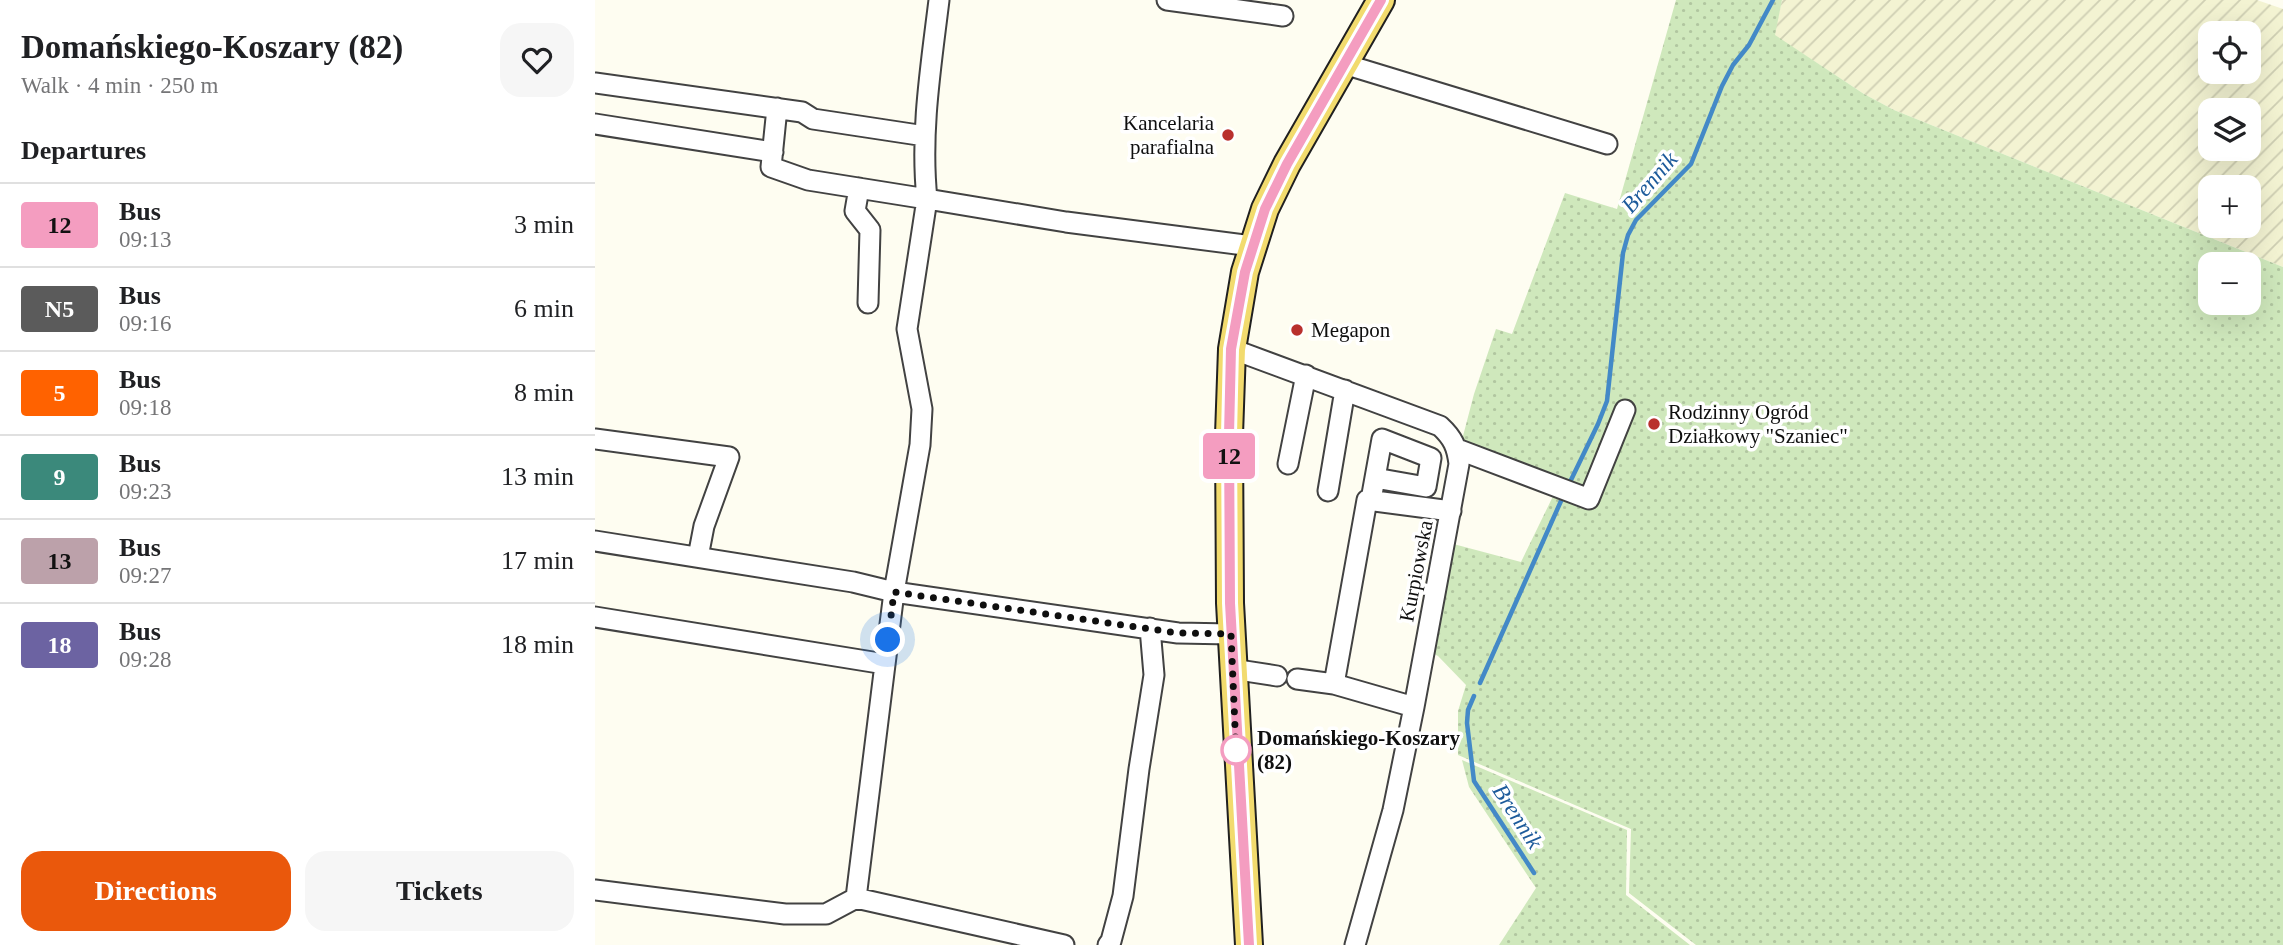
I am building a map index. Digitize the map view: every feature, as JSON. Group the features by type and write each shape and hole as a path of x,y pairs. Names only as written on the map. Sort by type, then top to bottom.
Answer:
{"main road":[{"path":"1249,945 1232,669 1229,519 1231,349 1252,246 1271,195 1381,0"}],"street":[{"path":"856,898 894,592 921,433 922,409 907,329 927,199 923,163 927,96 939,0"},
{"path":"1167,0 1283,16"},
{"path":"1344,64 1607,144"},
{"path":"595,83 802,112 813,119 925,136"},
{"path":"777,108 771,167 809,180 1066,222 1252,246"},
{"path":"595,124 773,152"},
{"path":"859,188 855,211 870,230 868,303"},
{"path":"1231,349 1440,426 1451,436 1457,449 1589,499 1625,410"},
{"path":"1288,464 1306,375"},
{"path":"1328,491 1345,390"},
{"path":"595,439 729,457 704,526 698,557"},
{"name":"Kurpiowska","path":"1355,945 1393,810 1415,707 1459,464 1457,449"},
{"path":"1371,500 1375,478"},
{"path":"1334,684 1367,500 1451,511"},
{"path":"595,541 853,582 894,592 1178,633 1231,634"},
{"path":"595,617 885,664"},
{"path":"1108,945 1123,896 1154,675 1150,628"},
{"path":"1232,669 1277,676"},
{"path":"1297,679 1334,684 1415,707"},
{"path":"595,890 785,914 826,914 856,898 1064,945"}],"green space":[{"path":"1676,0 1782,0 1775,35 1864,94 1894,110 2198,233 2198,238 2211,238 2246,252 2198,252 2198,315 2261,315 2261,258 2283,267 2283,945 1696,945 1629,893 1631,829 1458,755 1458,711 1466,685 1438,656 1425,649 1446,542 1521,562 1557,488 1457,449 1496,329 1512,334 1565,193 1617,209"},
{"path":"1782,0 2257,0 2283,9 2283,267 2261,258 2261,252 2246,252 2211,238 2261,238 2261,175 2198,175 2198,233 1894,110 1864,94 1774,35"},
{"path":"1462,760 1627,830 1626,895 1690,945 1499,945 1536,888 1469,787"}],"waterway":[{"name":"Brennik","path":"1571,480 1607,401 1623,253 1628,235 1636,220 1691,164 1722,86 1733,65 1749,45 1773,0"},
{"name":"Brennik","path":"1480,683 1561,501"},
{"name":"Brennik","path":"1474,696 1468,710 1467,723 1474,781 1534,873"}],"bus line":[{"name":"12","path":"1249,945 1236,749 1230,603 1231,349 1245,272 1271,195 1381,0"}],"place":[{"name":"Kancelaria parafialna","path":"1228,135"},
{"name":"Megapon","path":"1297,330"},
{"name":"Rodzinny Ogród Działkowy \"Szaniec\"","path":"1654,424"},
{"name":"Domańskiego-Koszary (82)","path":"1236,750"}],"route":[{"path":"888,640 894,592 1178,633 1231,634 1236,750"}]}
